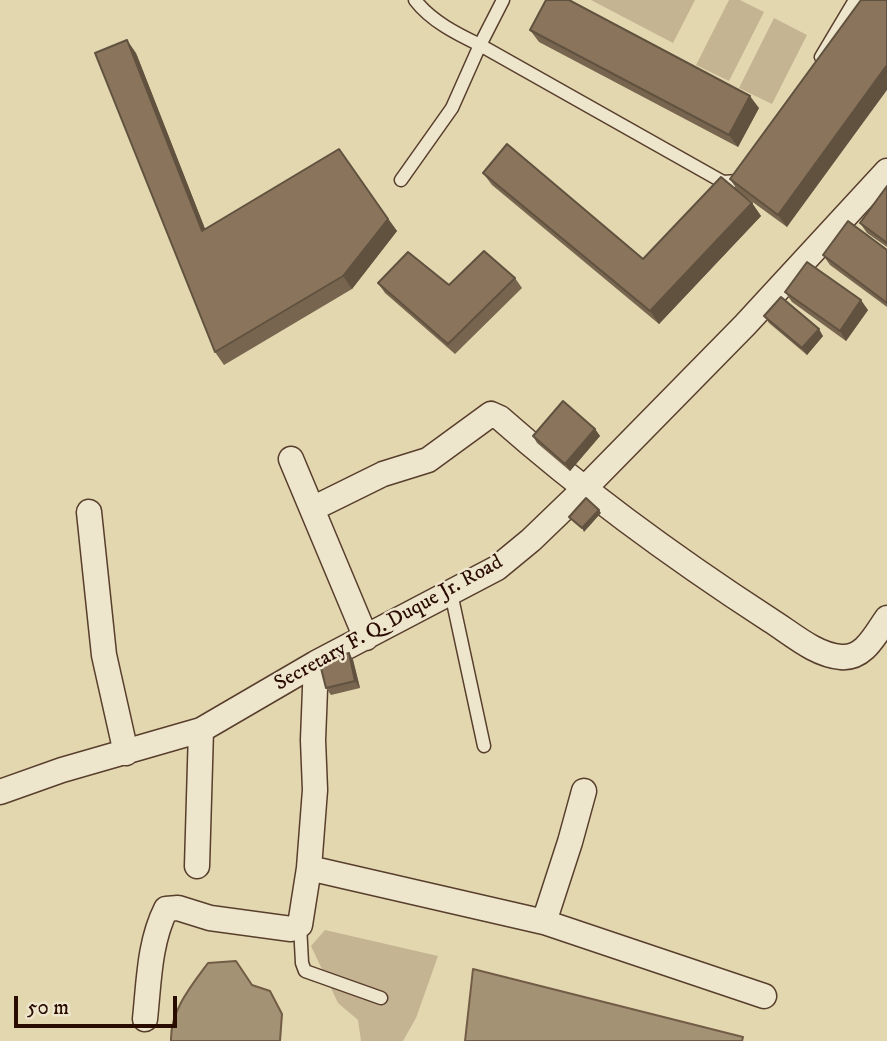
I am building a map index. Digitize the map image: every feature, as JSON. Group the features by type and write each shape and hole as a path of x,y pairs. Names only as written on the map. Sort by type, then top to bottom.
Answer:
{"street":[{"name":"Secretary F. Q. Duque Jr. Road","path":"0,792 62,770 201,730 316,663 496,568 531,540 584,489 745,325 887,171"},
{"path":"312,509 383,474 428,460 491,414 500,418 584,489 717,586 820,651 840,657 854,656 866,648 887,618"},
{"path":"291,459 366,638"},
{"path":"89,512 104,655 126,753"},
{"path":"145,1019 152,954 158,924 166,909 178,908 209,918 291,929 300,925 309,868 315,790 313,740 316,663"},
{"path":"197,866 201,730"},
{"path":"544,922 584,791"},
{"path":"309,868 544,922 764,996"}],"lane":[{"path":"415,0 451,31 480,44 723,182 738,181 751,174 758,163"},
{"path":"401,180 452,108 503,0"},
{"path":"814,70 855,0"},
{"path":"451,593 484,746"},
{"path":"300,925 302,963 305,971 381,998"}],"shaded area":[{"path":"591,0 695,0 673,43"},
{"path":"729,0 740,0 764,12 729,81 696,65"},
{"path":"774,18 807,35 772,104 739,88"},
{"path":"325,930 438,956 416,1018 403,1041 361,1041 358,1020 338,1003 311,946"},
{"path":"236,961 252,985 270,991 282,1014 280,1041 171,1041 178,1009 208,963"},
{"path":"473,969 743,1037 742,1041 465,1041"}],"building":[{"path":"546,0 569,0 750,96 729,135 530,30"},
{"path":"861,0 887,0 887,65 778,215 730,179"},
{"path":"127,40 202,231 339,149 388,219 343,276 215,352 95,53"},
{"path":"507,144 643,259 721,177 752,203 650,311 483,173"},
{"path":"887,186 887,243 860,223"},
{"path":"848,221 887,250 887,303 823,255"},
{"path":"484,251 515,278 448,344 378,283 408,252 449,285"},
{"path":"807,262 861,300 840,331 785,292"},
{"path":"781,297 819,329 802,348 764,316"},
{"path":"563,401 595,429 565,464 533,436"},
{"path":"586,498 599,510 582,528 569,517"},
{"path":"349,653 355,681 326,688 319,660"}]}
